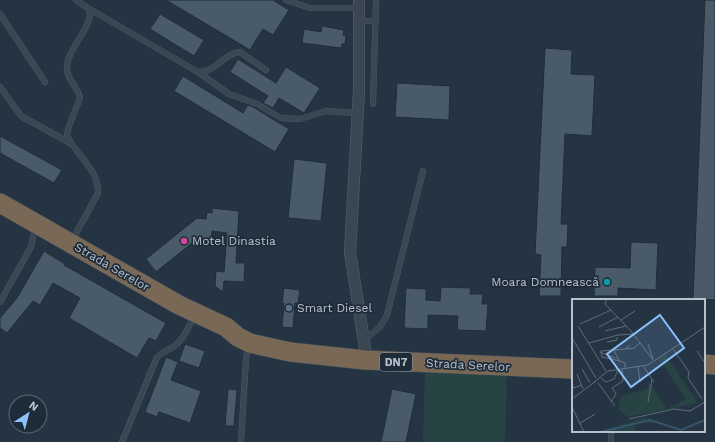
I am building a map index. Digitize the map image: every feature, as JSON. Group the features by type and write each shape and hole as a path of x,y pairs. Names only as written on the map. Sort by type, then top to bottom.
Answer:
{"highway":[{"name":"Strada Serelor","path":"0,203 195,314 226,327 238,337 250,343 290,352 365,360 572,369"},
{"name":"Strada Serelor","path":"226,327 240,328 264,335 310,344 364,344 572,357"},
{"path":"705,364 715,365"}],"street":[{"path":"359,4 357,113 350,252 364,344"}],"lane":[{"path":"76,0 196,71 233,96 257,104 281,118 300,119 326,111 357,113"},
{"path":"286,0 310,8 359,4"},
{"path":"373,104 376,0"},
{"path":"70,243 98,193 98,185 87,163 70,143 67,136 68,129 80,98 79,93 67,74 66,69 67,64 90,19 90,12 86,7"},
{"path":"0,14 45,82"},
{"path":"359,21 375,21"},
{"path":"196,71 201,73 207,71 232,53 240,52 266,70"},
{"path":"0,87 21,116 70,143"},
{"path":"364,344 380,327 387,315 423,172"},
{"path":"0,302 31,248 35,223"},
{"path":"122,442 157,357 160,353 172,348 182,338 195,314"},
{"path":"241,442 246,358 250,343"}],"green space":[{"path":"425,370 507,372 505,442 423,442"}],"building":[{"path":"166,0 273,0 289,10 273,35 263,29 250,50"},
{"path":"705,0 715,0 715,300 693,299"},
{"path":"160,14 204,40 194,56 150,29"},
{"path":"322,26 344,30 343,35 346,35 345,44 342,44 341,48 302,43 304,29 321,32"},
{"path":"545,48 572,50 571,74 595,75 592,136 565,134 561,224 568,224 567,247 562,247 561,296 539,296 541,255 535,254"},
{"path":"238,59 276,83 286,67 320,88 304,113 279,98 273,108 263,103 268,96 230,72"},
{"path":"183,76 243,113 248,105 289,129 275,152 174,91"},
{"path":"397,83 450,86 449,120 395,117"},
{"path":"0,136 62,170 54,183 0,153"},
{"path":"294,159 327,163 321,221 288,218"},
{"path":"212,208 239,211 236,263 245,263 244,282 224,281 223,292 215,286 216,271 224,272 227,233 212,231 211,245 192,243 156,272 146,259 197,218 206,219 207,212 212,213"},
{"path":"631,242 658,243 656,290 618,288 618,296 594,296 595,267 630,268"},
{"path":"44,251 65,264 64,265 166,323 156,341 149,338 137,358 69,318 80,298 53,283 40,305 33,301 7,333 0,328 0,318 17,298"},
{"path":"441,287 471,288 470,294 483,294 482,304 488,304 486,331 457,330 458,316 428,315 428,329 404,328 406,288 426,289 426,300 440,301"},
{"path":"284,288 300,290 298,303 295,303 293,328 282,327 284,303 282,303"},
{"path":"185,344 205,351 199,368 179,361"},
{"path":"166,357 178,362 171,380 201,391 190,423 159,412 157,417 145,412"},
{"path":"228,389 237,390 234,426 225,426"},
{"path":"392,389 416,394 406,442 381,442"}],"place":[{"name":"Motel Dinastia","path":"184,241"},
{"name":"Moara Domnească","path":"607,282"},
{"name":"Smart Diesel","path":"289,308"}]}
